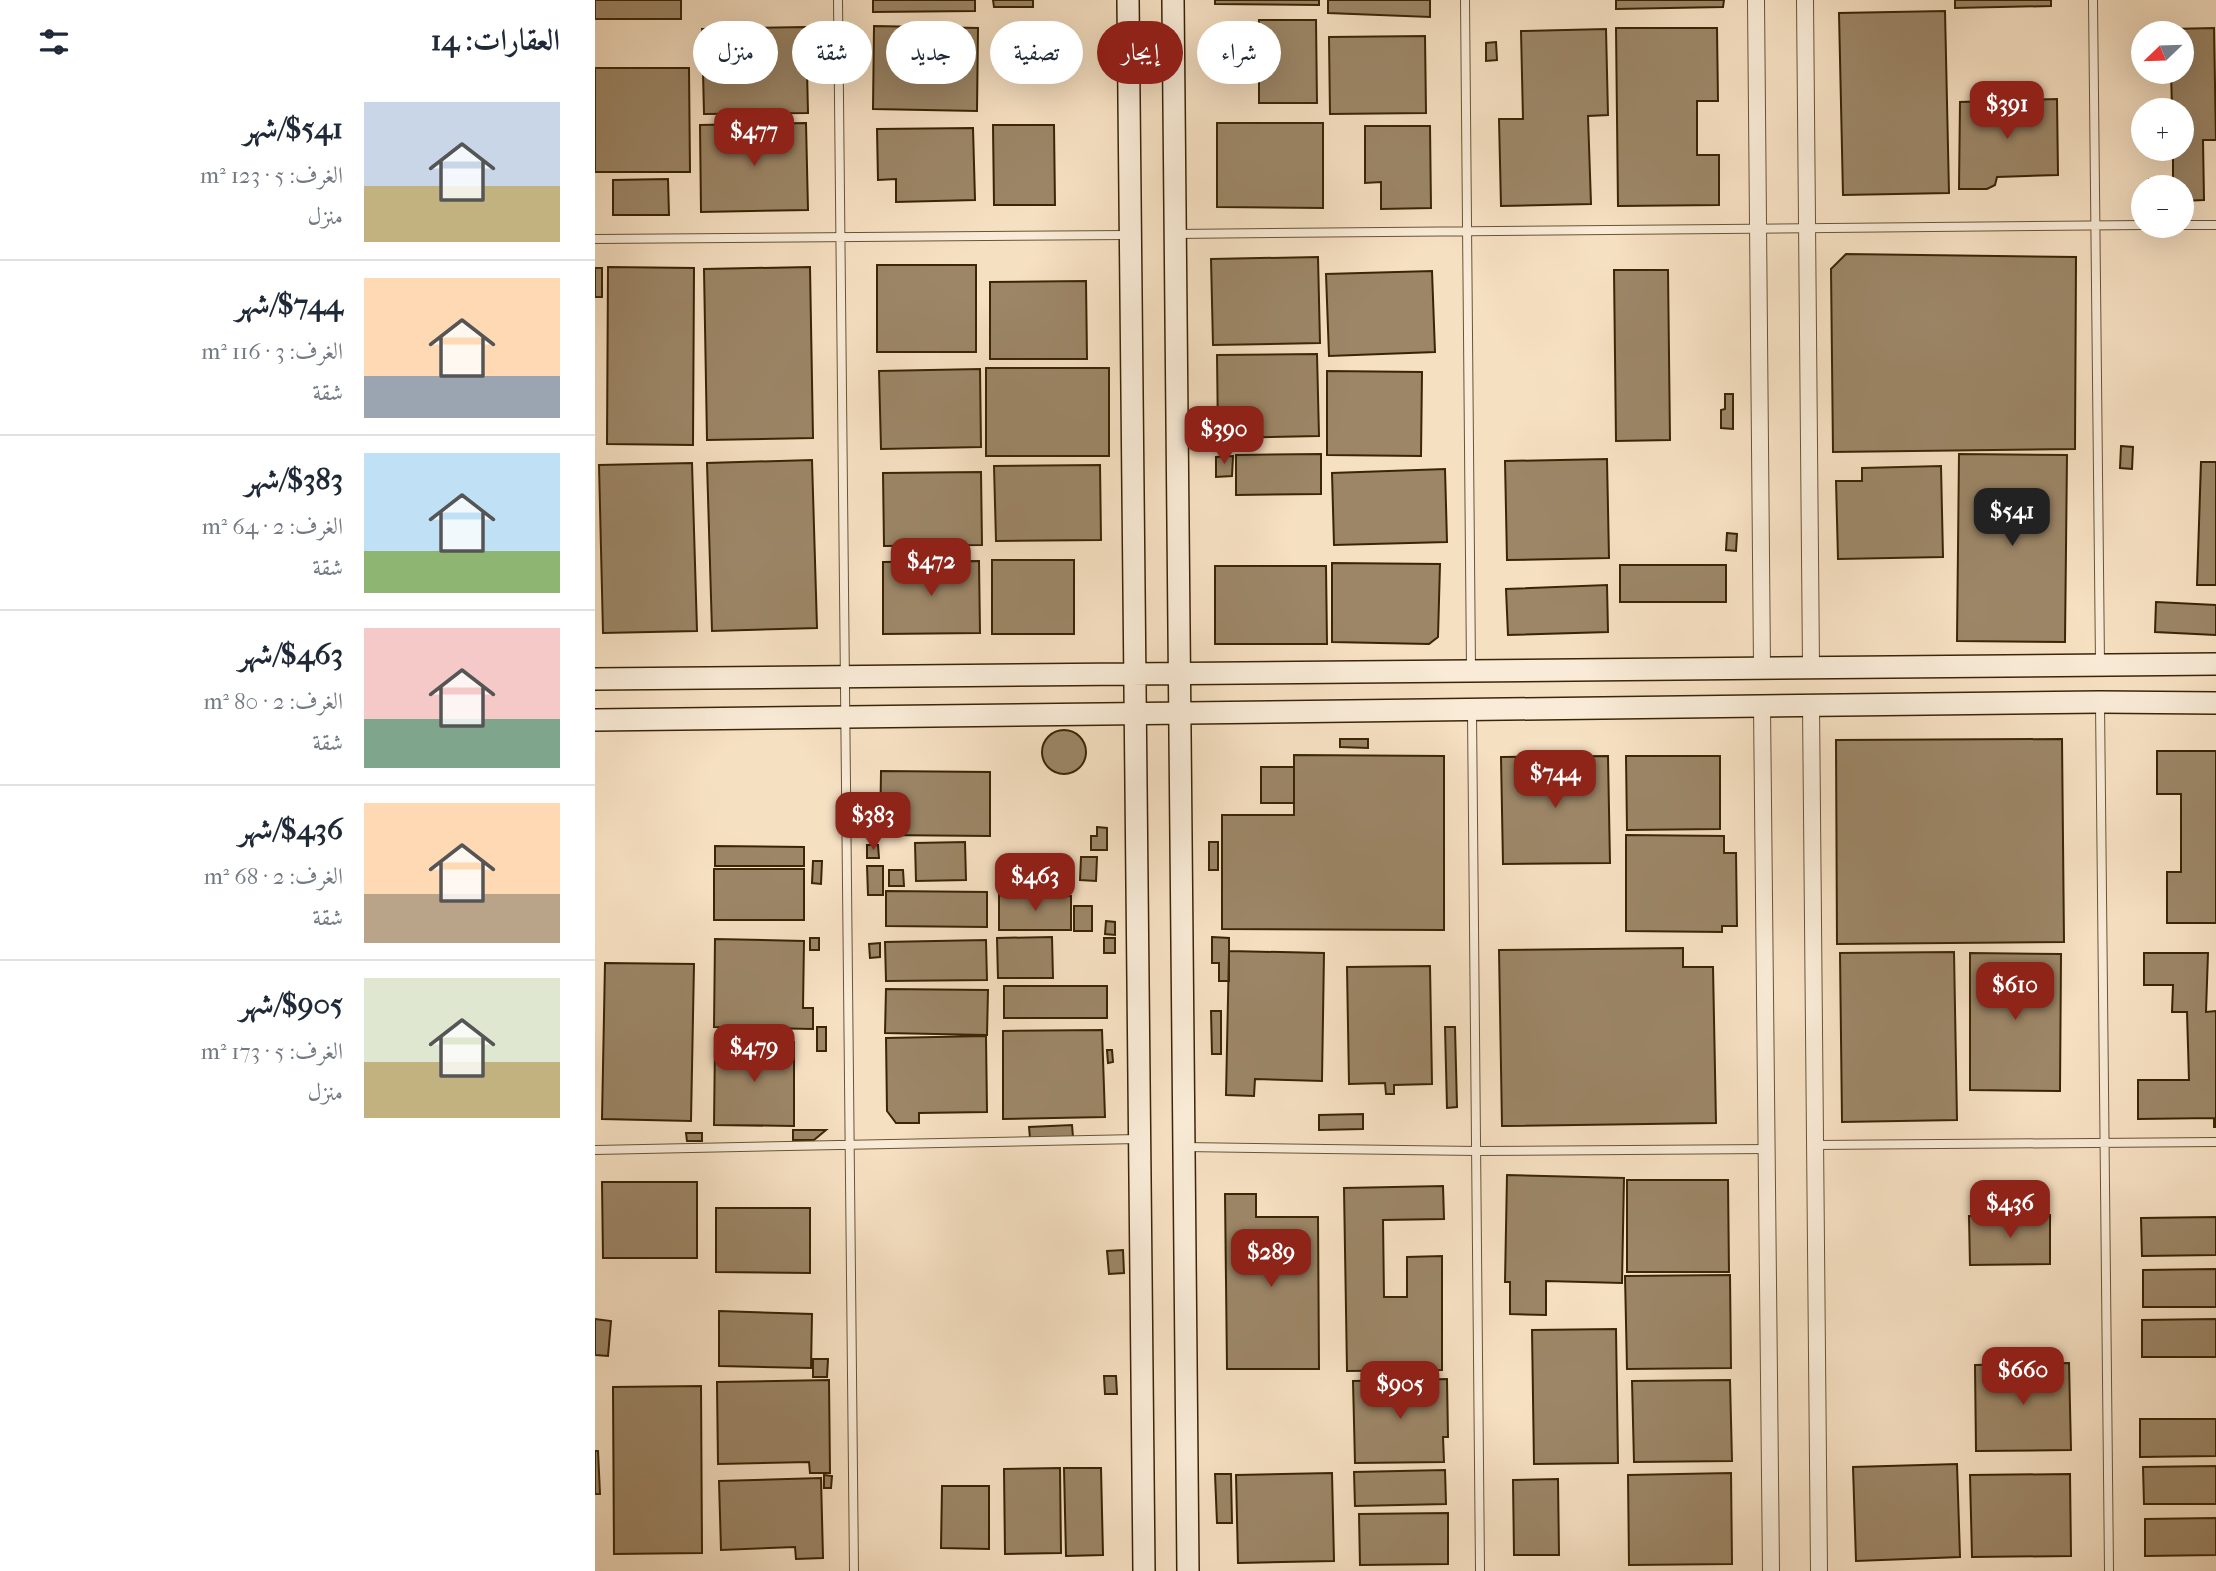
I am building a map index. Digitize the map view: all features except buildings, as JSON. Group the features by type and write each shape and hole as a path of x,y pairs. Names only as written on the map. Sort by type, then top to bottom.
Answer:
{"street":[{"path":"1128,0 1144,1571"},
{"path":"1173,0 1188,1571"},
{"path":"1756,0 1762,667"},
{"path":"1805,0 1811,666"},
{"path":"595,679 2216,664"},
{"path":"595,720 1811,705 2216,703"},
{"path":"1811,705 1819,1571"},
{"path":"1762,706 1771,1571"}],"lane":[{"path":"838,0 854,1571"},
{"path":"1465,0 1471,670"},
{"path":"2093,0 2100,663"},
{"path":"1175,234 2131,225"},
{"path":"2194,225 2216,225"},
{"path":"595,239 1130,234"},
{"path":"2100,702 2109,1571"},
{"path":"1472,709 1480,1571"},
{"path":"595,1150 1138,1139"},
{"path":"1815,1145 2216,1142"},
{"path":"1184,1147 1476,1151 1767,1149"}]}
